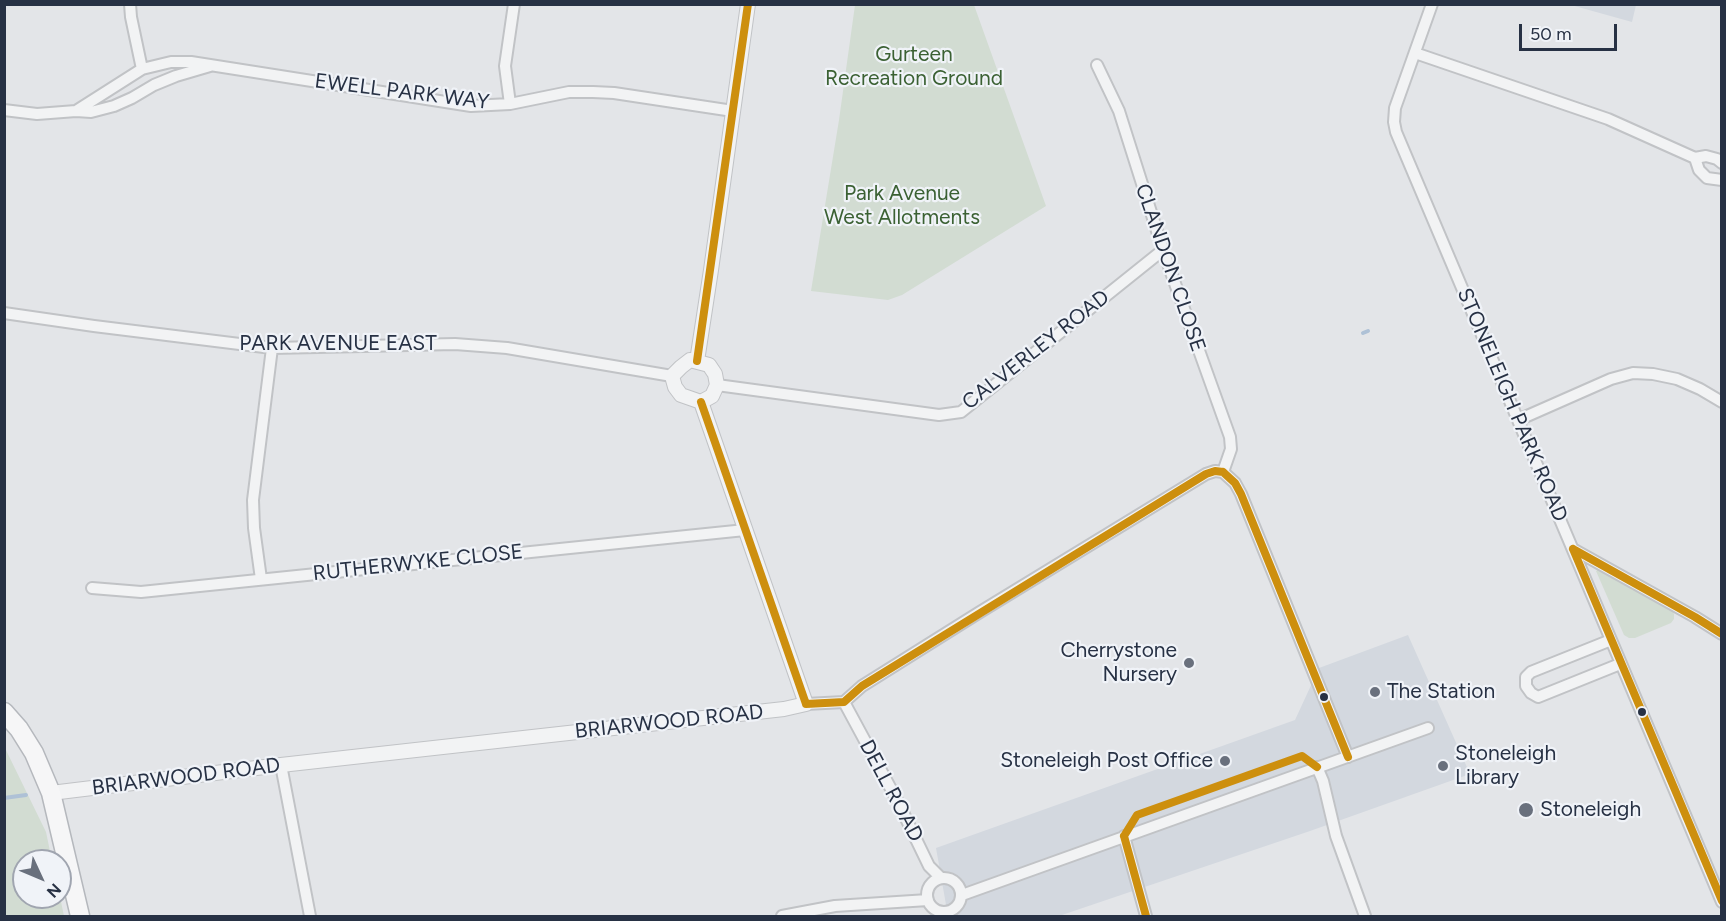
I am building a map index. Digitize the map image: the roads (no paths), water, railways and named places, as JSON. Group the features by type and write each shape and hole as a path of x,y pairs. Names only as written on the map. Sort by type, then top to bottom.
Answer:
{"highway":[{"path":"4,712 19,729 34,753 51,793 80,916"}],"street":[{"path":"130,4 142,69"},
{"path":"510,104 505,66 513,4"},
{"path":"696,360 748,4"},
{"name":"STONELEIGH PARK ROAD","path":"1432,4 1395,108 1396,132 1722,902"},
{"path":"1415,53 1608,119 1695,158 1706,156 1722,163"},
{"name":"EWELL PARK WAY","path":"76,111 142,69 171,62 213,65 471,106 510,104 569,92 593,92 614,93 733,111"},
{"name":"EWELL PARK WAY","path":"4,110 37,114 91,112 114,106 176,76 213,65"},
{"name":"CLANDON CLOSE","path":"1097,65 1119,111 1163,250 1230,437 1231,449 1223,472"},
{"path":"1695,158 1699,170 1707,178 1722,180"},
{"name":"CALVERLEY ROAD","path":"717,386 939,415 961,412 1163,250"},
{"name":"PARK AVENUE EAST","path":"4,313 272,348 454,344 507,348 672,376"},
{"path":"261,579 254,528 254,500 272,348"},
{"path":"690,360 696,360 709,365 715,374 717,386 712,396 701,402 681,395 675,387 672,376 690,360"},
{"path":"1518,420 1611,379 1633,373 1677,379 1722,402"},
{"path":"701,402 806,704"},
{"path":"844,702 862,686 940,636 1206,474 1215,471 1223,472 1235,483 1241,494 1348,757"},
{"name":"RUTHERWYKE CLOSE","path":"92,588 141,592 745,530"},
{"path":"1573,549 1722,634"},
{"path":"1611,640 1532,672 1526,677 1526,686 1538,697 1620,664"},
{"name":"BRIARWOOD ROAD","path":"51,793 784,709 806,704 844,702"},
{"name":"DELL ROAD","path":"844,702 898,802 929,866 941,878"},
{"path":"962,895 1428,728"},
{"path":"281,765 310,916"},
{"path":"1317,767 1323,781 1336,836 1365,916"},
{"path":"1124,836 1146,916"},
{"path":"941,878 956,882 962,895 961,901 954,909 943,914 934,909 928,900 928,888 935,880 941,878"},
{"path":"782,916 835,906 928,900"}],"waterway":[{"path":"1363,333 1368,331"},
{"path":"4,798 26,795"}],"place":[{"name":"Cherrystone Nursery","path":"1189,663"},
{"name":"The Station","path":"1375,692"},
{"name":"Stoneleigh Post Office","path":"1225,761"},
{"name":"Stoneleigh Library","path":"1443,766"},
{"name":"Stoneleigh","path":"1526,810"}],"park label":[{"name":"Gurteen Recreation Ground","path":"914,67"},
{"name":"Park Avenue West Allotments","path":"902,206"}]}
